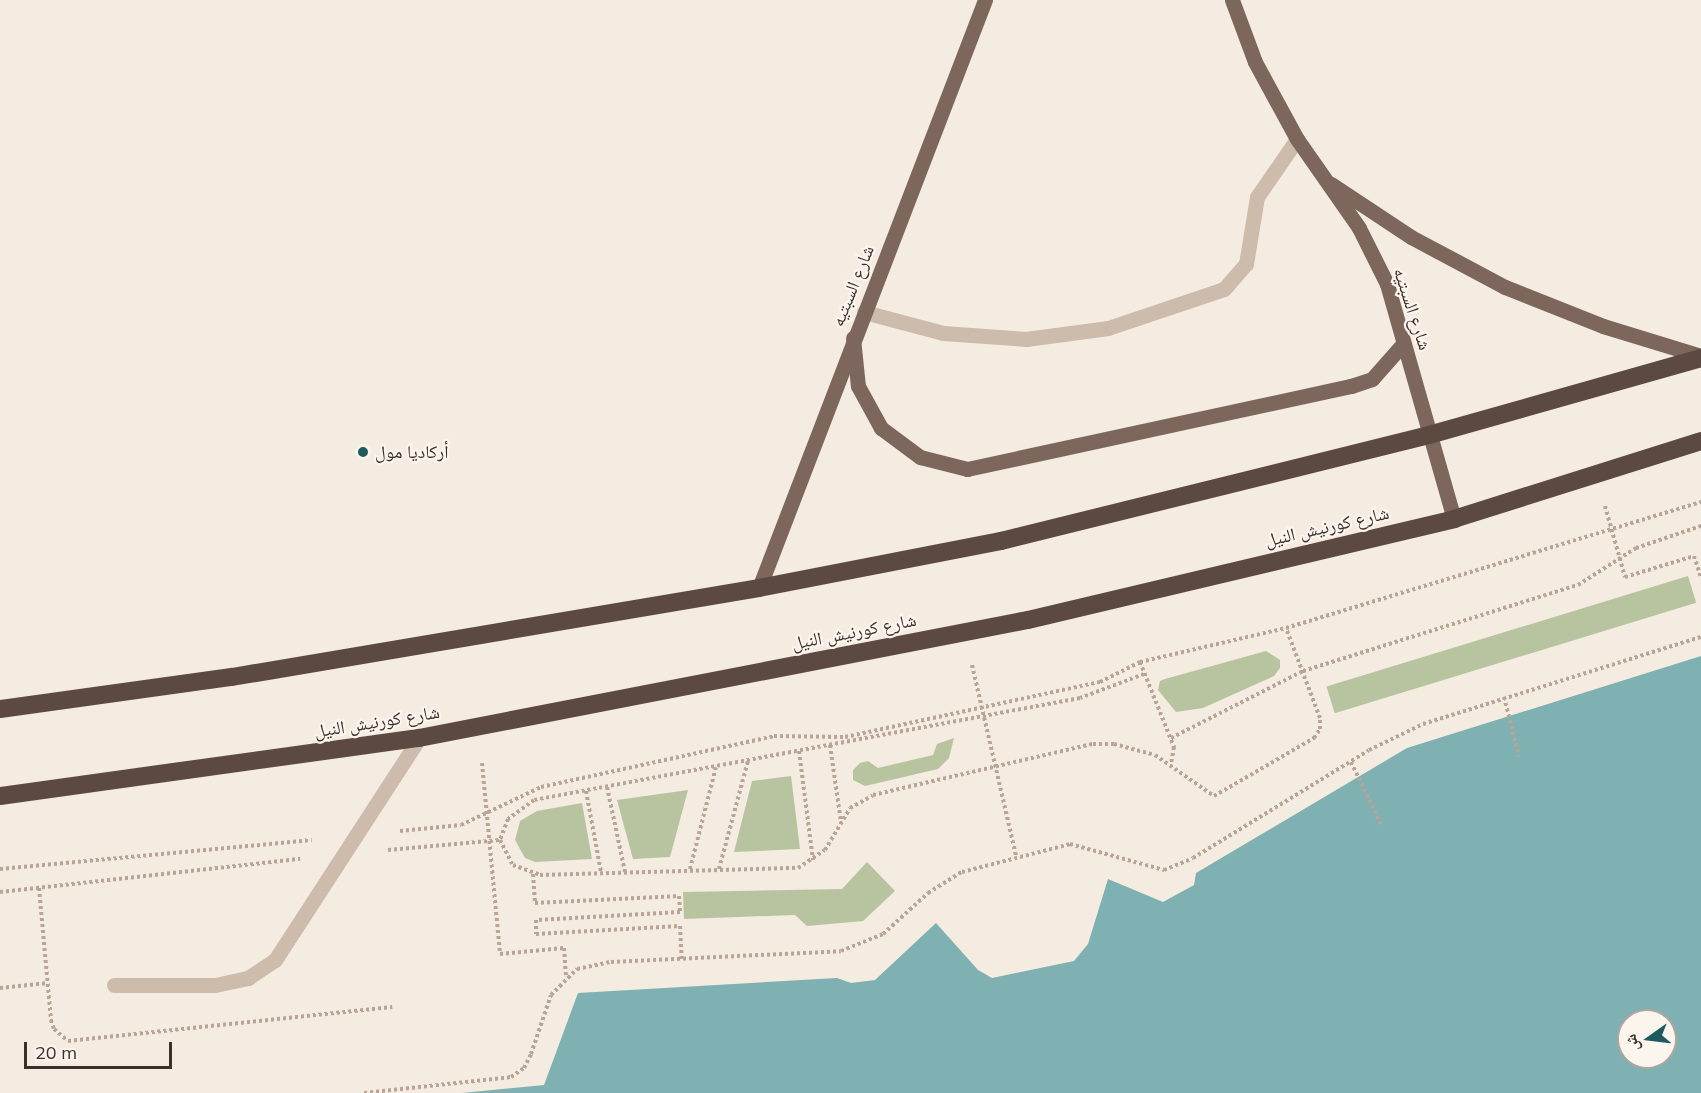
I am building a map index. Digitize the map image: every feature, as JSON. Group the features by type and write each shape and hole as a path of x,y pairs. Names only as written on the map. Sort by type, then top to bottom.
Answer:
{"highway":[{"path":"0,709 232,677 759,588 1001,541 1430,435 1701,357"},
{"name":"شارع كورنيش النيل","path":"0,796 420,738 477,725 965,632 1454,519 1701,441"}],"main road":[{"name":"شارع السبتيه","path":"759,588 853,338 985,0"},
{"name":"شارع السبتيه","path":"1232,0 1255,62 1297,139 1359,228 1382,275 1454,519"},
{"path":"1322,178 1411,237 1505,286 1603,326 1701,357"},
{"path":"853,338 858,386 882,428 920,457 967,469 1351,386 1372,379 1404,344"}],"lane":[{"path":"864,312 943,333 1026,339 1108,328 1224,289 1246,264 1257,197 1297,139"},
{"path":"114,986 215,985 248,978 262,970 285,948 420,738"}],"path":[{"path":"1597,474 1625,577 1695,556 1701,578"},
{"path":"0,869 461,825 487,815 541,787 774,736 845,737 1100,682 1140,662 1286,628 1612,531 1701,502"},
{"path":"1171,738 1303,671 1578,585 1652,541 1701,526"},
{"path":"1144,674 1098,694 524,804 508,819 500,840 513,865 533,874 798,868 813,861 825,850 850,808 873,795 995,765 1104,744 1135,749 1171,764 1214,796 1314,738 1321,724 1286,628"},
{"path":"965,632 1016,856"},
{"path":"364,1093 512,1077 524,1068 552,995 566,976 594,964 841,951 883,934 928,893 962,872 1016,856 1070,844 1112,854 1145,868 1164,870 1193,858 1351,762 1423,723 1701,637"},
{"path":"1140,662 1171,738 1171,764"},
{"path":"1504,697 1519,756"},
{"path":"477,725 500,954 564,948 566,976"},
{"path":"831,746 841,823"},
{"path":"799,751 813,861"},
{"path":"719,869 748,761"},
{"path":"1351,762 1382,827"},
{"path":"690,869 716,767"},
{"path":"607,787 625,872"},
{"path":"586,791 601,872"},
{"path":"0,892 345,854 500,840"},
{"path":"533,874 534,903 679,896 680,912 536,920 536,934 680,926 682,959"},
{"path":"39,888 54,1029 68,1041 392,1006"},
{"path":"0,987 48,983"}],"green space":[{"path":"1688,576 1696,603 1335,713 1327,687"},
{"path":"1266,651 1280,660 1280,668 1274,676 1203,708 1176,712 1158,690 1160,681 1165,679"},
{"path":"954,738 949,758 938,769 865,786 853,780 853,770 860,763 868,761 878,768 933,755 937,744"},
{"path":"791,776 800,849 734,852 752,781"},
{"path":"688,790 670,857 633,859 617,800"},
{"path":"582,803 592,859 535,862 525,858 515,840 520,821 537,811"},
{"path":"867,862 895,891 863,921 807,926 795,915 684,919 683,892 842,889"}],"water":[{"path":"1701,656 1701,1093 462,1093 544,1085 578,993 837,978 851,983 875,980 936,923 978,970 992,978 1074,961 1088,944 1108,879 1163,902 1194,885 1196,873 1407,748"}],"place":[{"name":"أركاديا مول","path":"363,452"}]}
